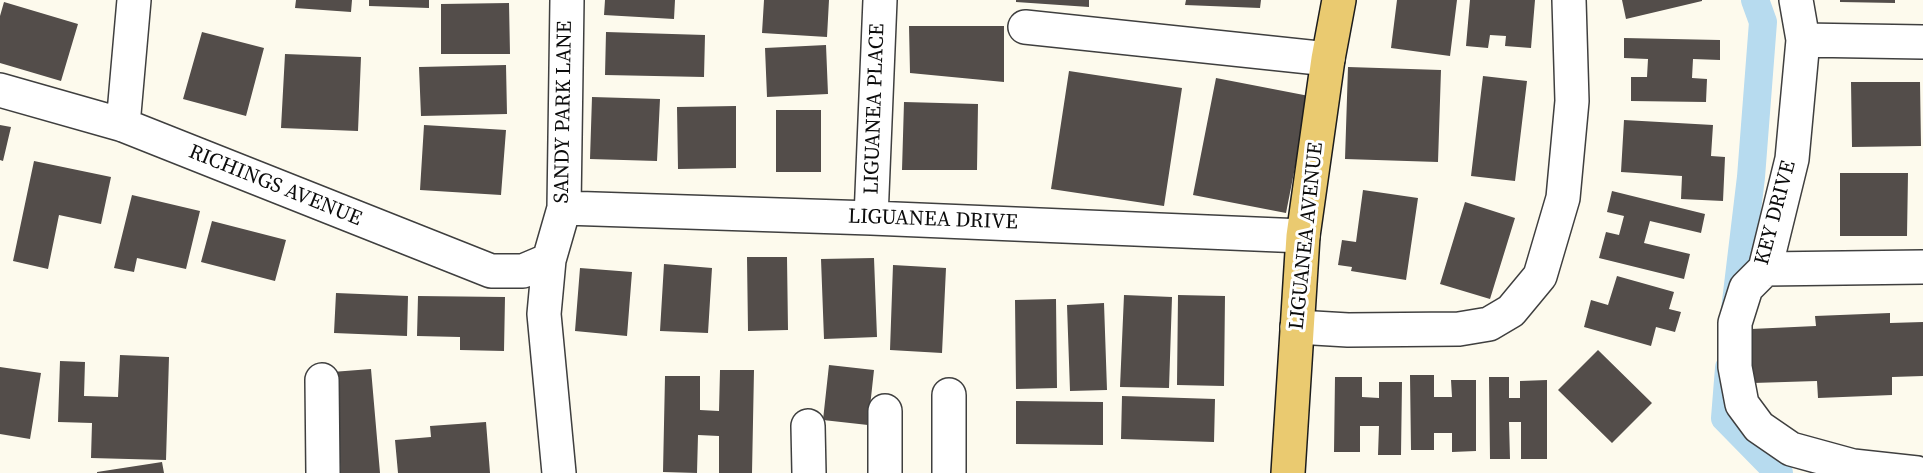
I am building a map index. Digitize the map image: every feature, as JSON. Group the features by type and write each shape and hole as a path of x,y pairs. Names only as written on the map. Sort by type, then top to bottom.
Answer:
{"main road":[{"name":"LIGUANEA AVENUE","path":"1288,473 1303,236 1328,59 1339,0"}],"street":[{"path":"123,125 134,0"},
{"name":"SANDY PARK LANE","path":"560,473 544,314 549,260 564,208 567,0"},
{"name":"LIGUANEA PLACE","path":"871,218 880,0"},
{"path":"1297,327 1348,330 1459,329 1489,324 1512,311 1540,276 1563,198 1572,101 1569,0"},
{"name":"KEY DRIVE","path":"1796,0 1803,40 1791,159 1765,269 1746,288 1735,323 1735,367 1742,404 1759,427 1791,449 1853,466 1917,473"},
{"path":"1025,27 1328,59"},
{"path":"1803,40 1923,42"},
{"name":"RICHINGS AVENUE","path":"0,90 123,125 491,271 523,271 549,260"},
{"name":"LIGUANEA DRIVE","path":"564,208 1303,236"},
{"path":"1765,269 1923,267"},
{"path":"322,380 323,473"},
{"path":"949,395 949,473"},
{"path":"885,411 885,473"},
{"path":"808,426 809,473"}],"building":[{"path":"296,0 352,0 351,12 295,8"},
{"path":"369,0 429,0 429,8 369,6"},
{"path":"605,0 675,0 674,19 604,15"},
{"path":"764,0 829,0 827,37 762,33"},
{"path":"1016,0 1089,0 1089,7 1016,2"},
{"path":"1186,0 1261,0 1260,8 1185,5"},
{"path":"1397,0 1457,0 1450,56 1391,48"},
{"path":"1470,0 1535,0 1531,48 1505,46 1506,36 1490,35 1488,48 1466,46"},
{"path":"1622,0 1702,0 1702,1 1626,19"},
{"path":"1840,0 1895,0 1895,3 1840,2"},
{"path":"4,2 78,24 61,81 0,63 0,16"},
{"path":"509,3 510,54 441,54 441,4"},
{"path":"909,26 1004,26 1004,82 910,73"},
{"path":"202,32 264,48 246,116 183,99"},
{"path":"606,32 705,35 704,77 605,75"},
{"path":"1624,38 1720,40 1720,60 1693,59 1692,78 1707,79 1706,102 1631,101 1631,77 1647,77 1648,59 1624,58"},
{"path":"826,45 828,94 767,97 765,48"},
{"path":"285,54 361,57 358,131 281,128"},
{"path":"506,65 507,114 421,116 419,67"},
{"path":"1348,67 1441,70 1438,162 1345,159"},
{"path":"1069,71 1182,88 1164,206 1051,189"},
{"path":"1483,76 1527,81 1515,181 1471,176"},
{"path":"1216,78 1309,96 1286,213 1193,195"},
{"path":"1851,82 1920,82 1921,146 1852,147"},
{"path":"592,97 660,99 657,161 590,159"},
{"path":"904,102 978,104 977,170 902,170"},
{"path":"736,106 736,168 678,169 677,107"},
{"path":"776,110 821,110 821,172 776,172"},
{"path":"1624,120 1713,125 1711,156 1725,157 1723,201 1681,199 1682,176 1621,172"},
{"path":"0,125 11,127 3,161 0,160"},
{"path":"424,125 506,130 501,195 420,190"},
{"path":"34,161 111,177 101,224 59,215 48,269 13,261"},
{"path":"1840,173 1908,173 1907,236 1840,236"},
{"path":"1363,190 1418,198 1406,280 1351,271 1352,267 1338,265 1342,240 1356,242"},
{"path":"1612,191 1705,214 1701,233 1650,221 1644,243 1690,254 1684,279 1599,258 1606,232 1619,235 1624,216 1607,212"},
{"path":"132,195 200,211 186,269 137,258 134,272 114,268"},
{"path":"1465,202 1515,218 1490,299 1440,284"},
{"path":"212,221 286,240 275,281 201,262"},
{"path":"747,257 787,257 788,330 748,331"},
{"path":"874,258 877,337 824,339 821,259"},
{"path":"664,264 712,268 708,333 660,331"},
{"path":"893,265 946,268 942,353 890,350"},
{"path":"580,268 632,272 627,336 575,331"},
{"path":"1617,276 1674,292 1669,309 1681,312 1675,332 1656,327 1651,346 1584,327 1591,300 1608,305"},
{"path":"336,293 408,296 407,336 334,333"},
{"path":"1124,295 1172,297 1169,388 1120,387"},
{"path":"1178,295 1225,296 1224,386 1177,385"},
{"path":"418,296 505,297 504,351 460,350 460,337 417,336"},
{"path":"1056,299 1057,388 1016,389 1015,300"},
{"path":"1104,303 1107,390 1070,391 1067,305"},
{"path":"1890,313 1890,323 1923,322 1923,376 1892,377 1892,395 1818,398 1817,381 1753,383 1751,329 1816,326 1815,316"},
{"path":"1598,350 1652,403 1612,443 1558,390"},
{"path":"120,355 169,357 166,460 91,458 92,423 58,422 60,361 85,362 84,396 118,397"},
{"path":"829,365 874,370 868,425 823,420"},
{"path":"0,367 41,373 30,439 0,434"},
{"path":"371,369 380,473 341,473 332,372"},
{"path":"720,370 754,370 752,473 719,473 719,436 698,435 697,473 663,472 665,376 700,376 700,410 719,411"},
{"path":"1410,375 1434,375 1434,397 1452,397 1451,380 1476,380 1476,451 1452,452 1452,433 1434,433 1434,450 1411,450"},
{"path":"1335,377 1362,377 1362,397 1379,398 1379,382 1402,382 1401,455 1378,455 1379,426 1360,426 1360,452 1334,452"},
{"path":"1489,377 1509,377 1509,398 1520,398 1520,381 1547,380 1547,459 1521,459 1521,422 1509,422 1510,459 1490,459"},
{"path":"1122,396 1215,399 1214,442 1121,439"},
{"path":"1016,401 1103,402 1103,445 1016,444"},
{"path":"486,422 490,473 398,473 395,440 431,437 430,426"},
{"path":"162,462 164,473 97,473 97,472"}],"waterway":[{"path":"1735,310 1751,177 1763,22 1755,0"},
{"path":"1729,368 1725,418 1779,473"}]}
